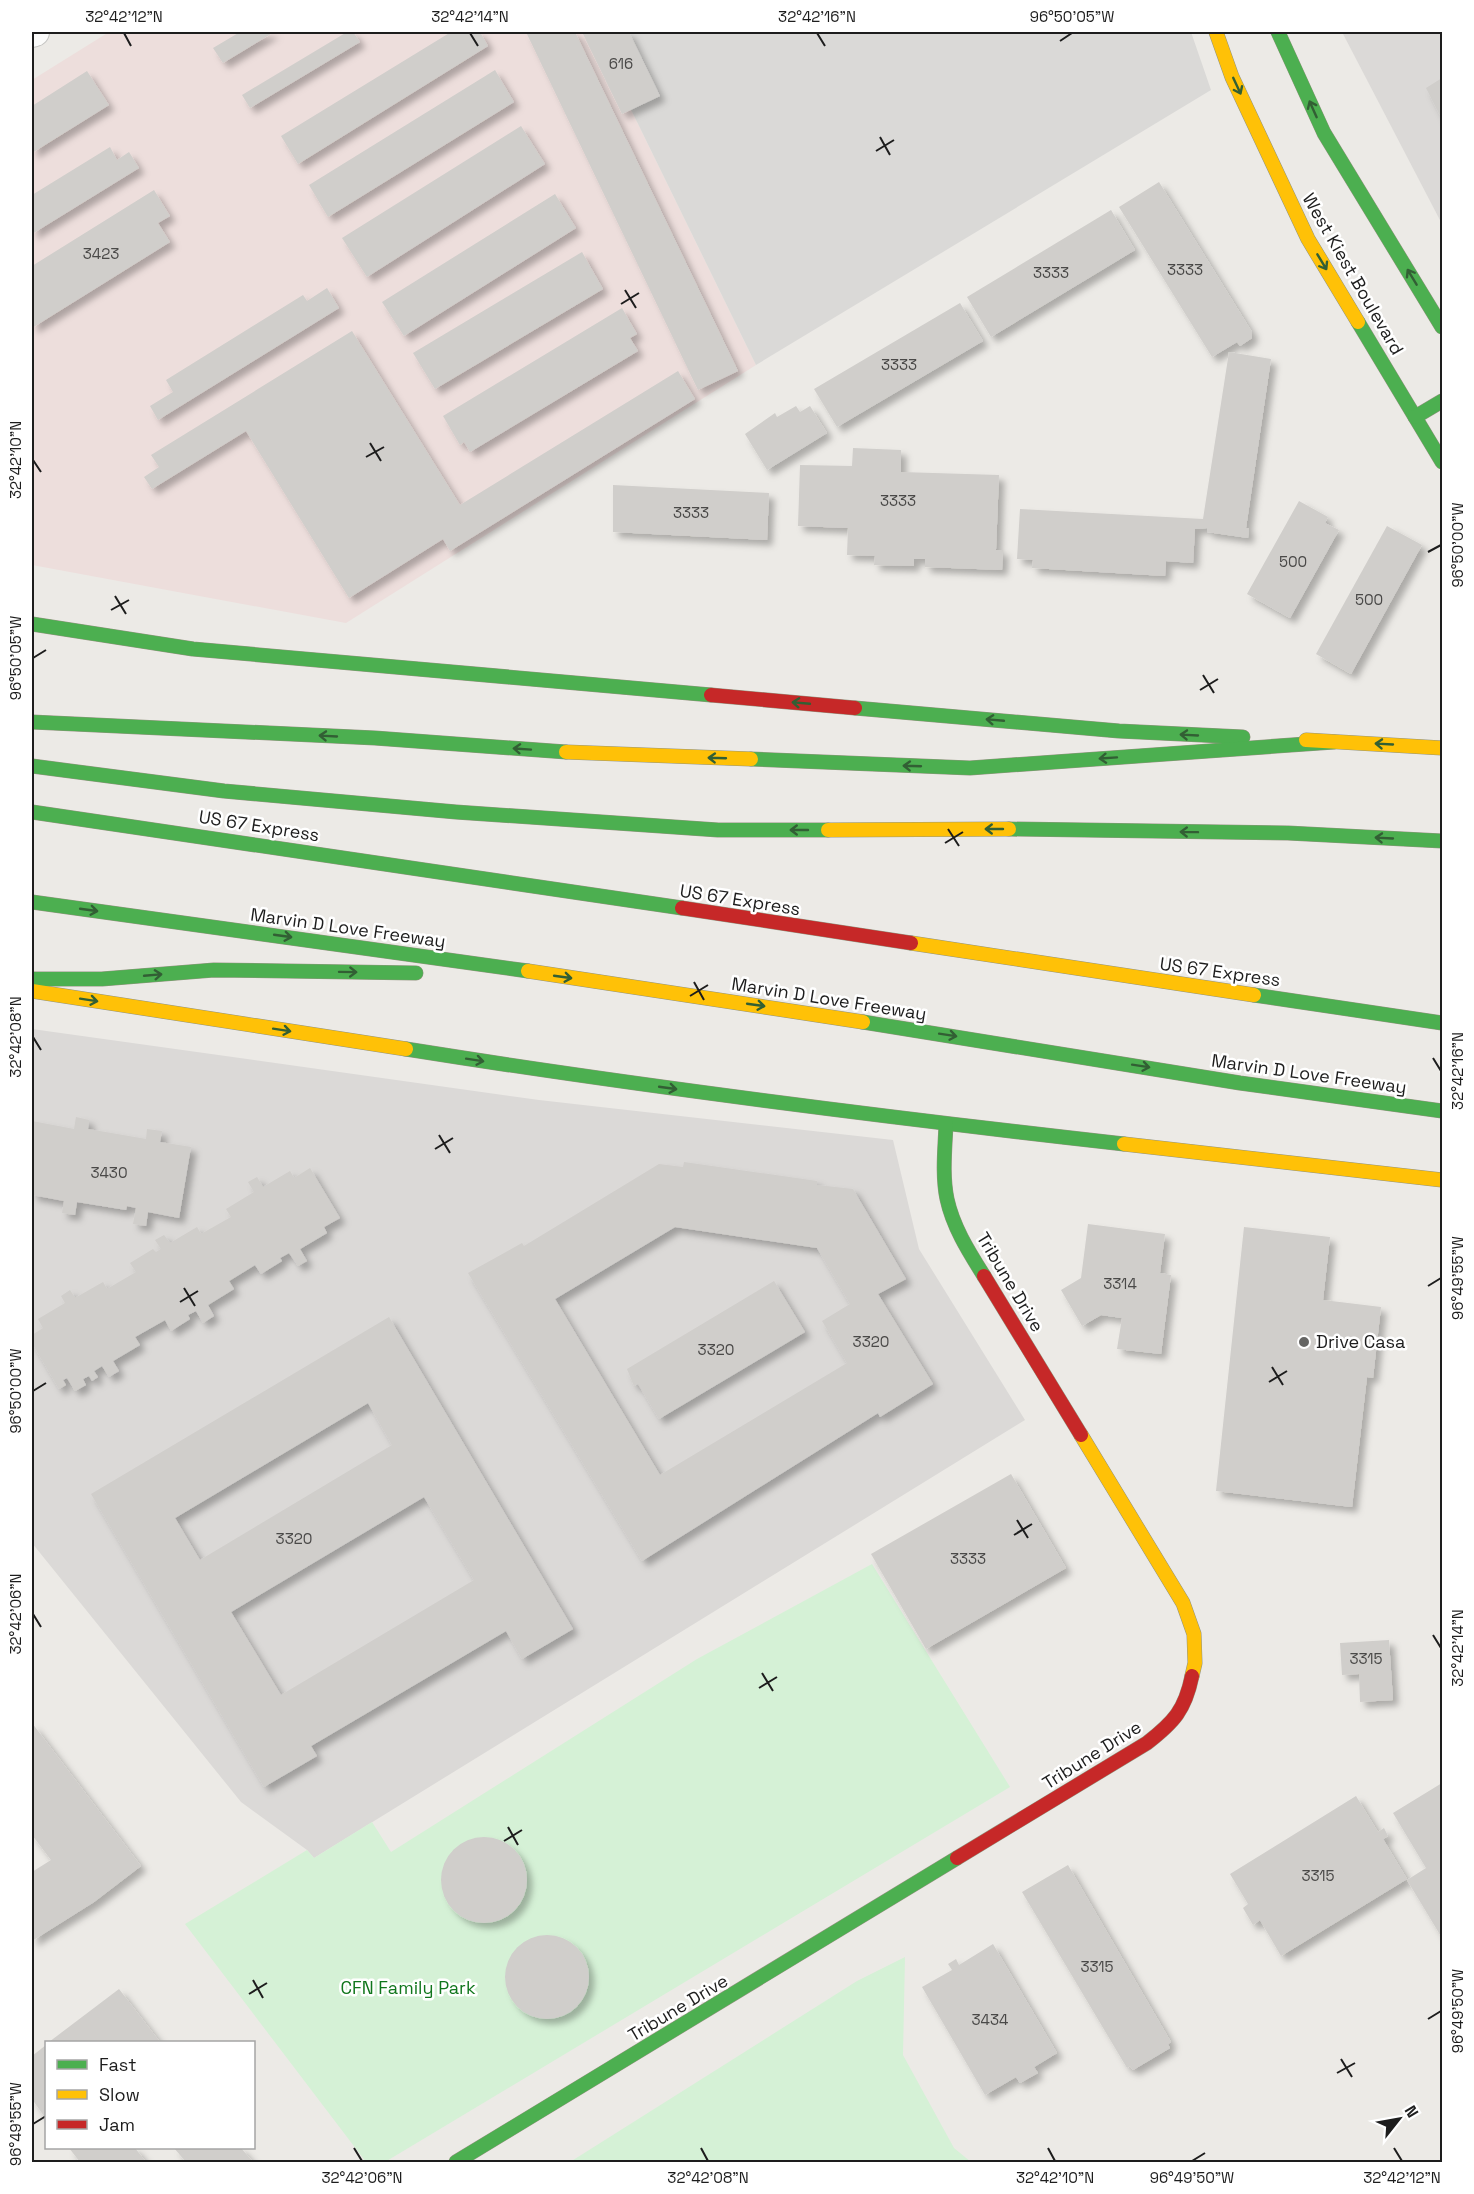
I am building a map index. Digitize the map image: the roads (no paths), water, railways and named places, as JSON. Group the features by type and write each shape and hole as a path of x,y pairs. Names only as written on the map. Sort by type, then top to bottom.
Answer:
{"main road":[{"name":"West Kiest Boulevard","path":"1216,32 1232,77 1308,239 1443,462"},
{"path":"1278,32 1324,133 1443,327"},
{"path":"1415,417 1443,401"},
{"path":"32,624 193,649 1119,731 1443,748"},
{"path":"32,722 375,738 541,750 970,768 1334,742"},
{"path":"32,766 294,797 456,812 718,830 1028,829 1288,833 1443,841"},
{"name":"US 67 Express","path":"32,812 1443,1023"},
{"name":"Marvin D Love Freeway","path":"32,902 505,968 862,1022 1240,1083 1443,1111"},
{"path":"32,979 102,980 214,970 435,973 505,968"},
{"path":"32,991 543,1071 946,1124 1443,1180"},
{"name":"Tribune Drive","path":"456,2163 1147,1743 1172,1723 1188,1695 1195,1663 1194,1634 1183,1603 958,1230 947,1201 946,1124"}],"place":[{"name":"Drive Casa","path":"1304,1342"}],"park label":[{"name":"CFN Family Park","path":"408,1988"}]}
